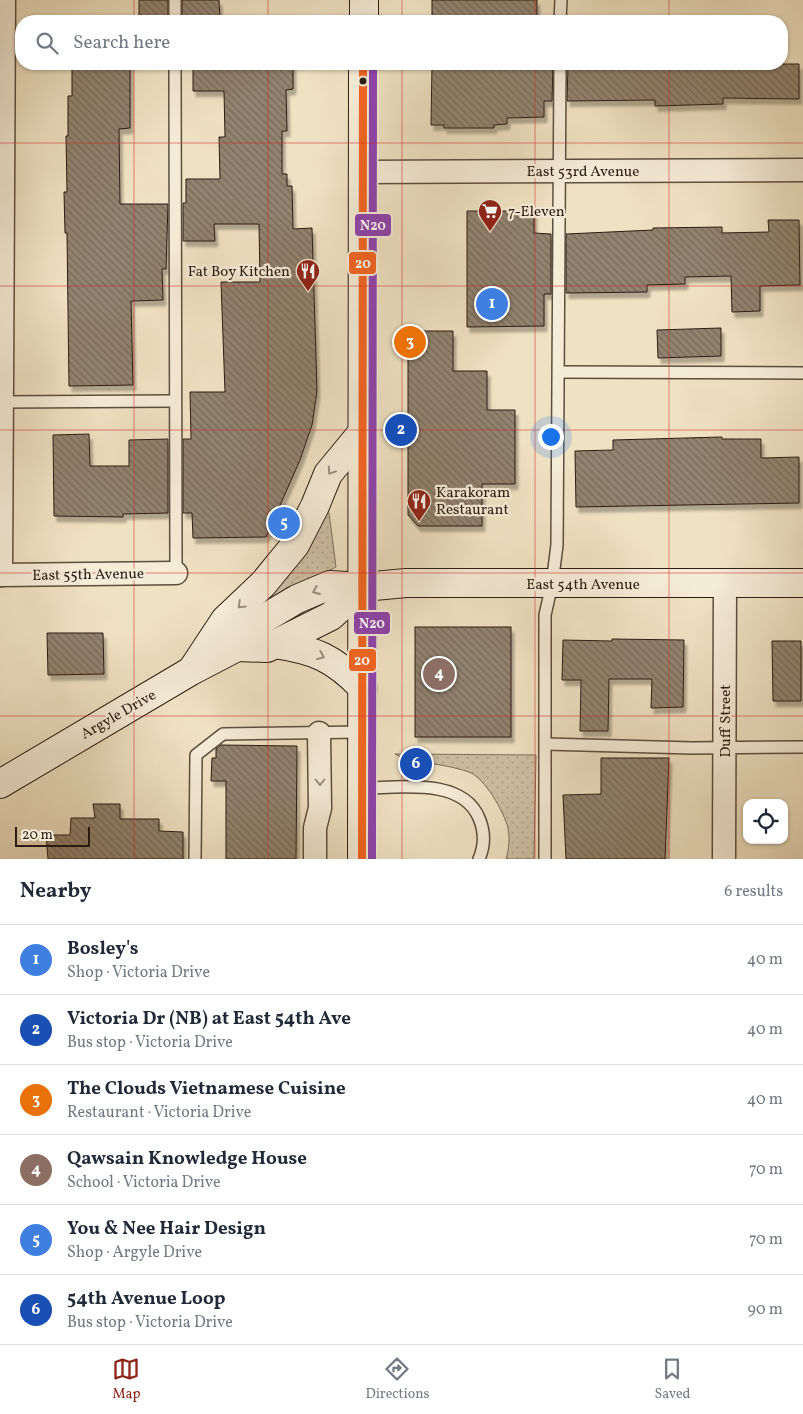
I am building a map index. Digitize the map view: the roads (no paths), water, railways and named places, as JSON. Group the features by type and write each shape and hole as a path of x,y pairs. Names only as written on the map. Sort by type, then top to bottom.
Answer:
{"street":[{"path":"0,575 4,0"},
{"path":"364,0 364,15"},
{"path":"362,859 363,70"},
{"name":"East 53rd Avenue","path":"363,172 803,170"},
{"path":"191,671 225,620 262,584 295,544 315,506 328,474 362,434"},
{"name":"East 55th Avenue","path":"0,575 176,573"},
{"name":"East 54th Avenue","path":"363,587 406,583 803,583"},
{"name":"Argyle Drive","path":"0,784 191,671 237,647 255,624 297,598 330,584 363,587"},
{"name":"Duff Street","path":"724,859 725,584"},
{"name":"Argyle Drive","path":"237,647 267,648 331,616 363,587"},
{"path":"274,644 298,648 326,658 344,668 363,688"},
{"path":"314,859 315,828 320,808 319,734"}],"lane":[{"path":"175,0 175,15"},
{"path":"560,15 561,0"},
{"path":"175,70 176,573"},
{"path":"545,859 545,615 552,584 557,544 560,70"},
{"path":"558,372 803,373"},
{"path":"0,402 175,401"},
{"path":"195,859 196,754 223,734 362,732"},
{"path":"546,744 803,747"},
{"path":"362,788 442,788 460,796 476,809 484,828 484,848 479,859"}],"place":[{"name":"7-Eleven","path":"490,232"},
{"name":"Fat Boy Kitchen","path":"308,292"},
{"name":"Bosley's","path":"492,304"},
{"name":"The Clouds Vietnamese Cuisine","path":"410,342"},
{"name":"Victoria Dr (NB) at East 54th Ave","path":"401,430"},
{"name":"Karakoram Restaurant","path":"419,522"},
{"name":"You & Nee Hair Design","path":"284,523"},
{"name":"Qawsain Knowledge House","path":"439,674"},
{"name":"54th Avenue Loop","path":"416,764"}]}
